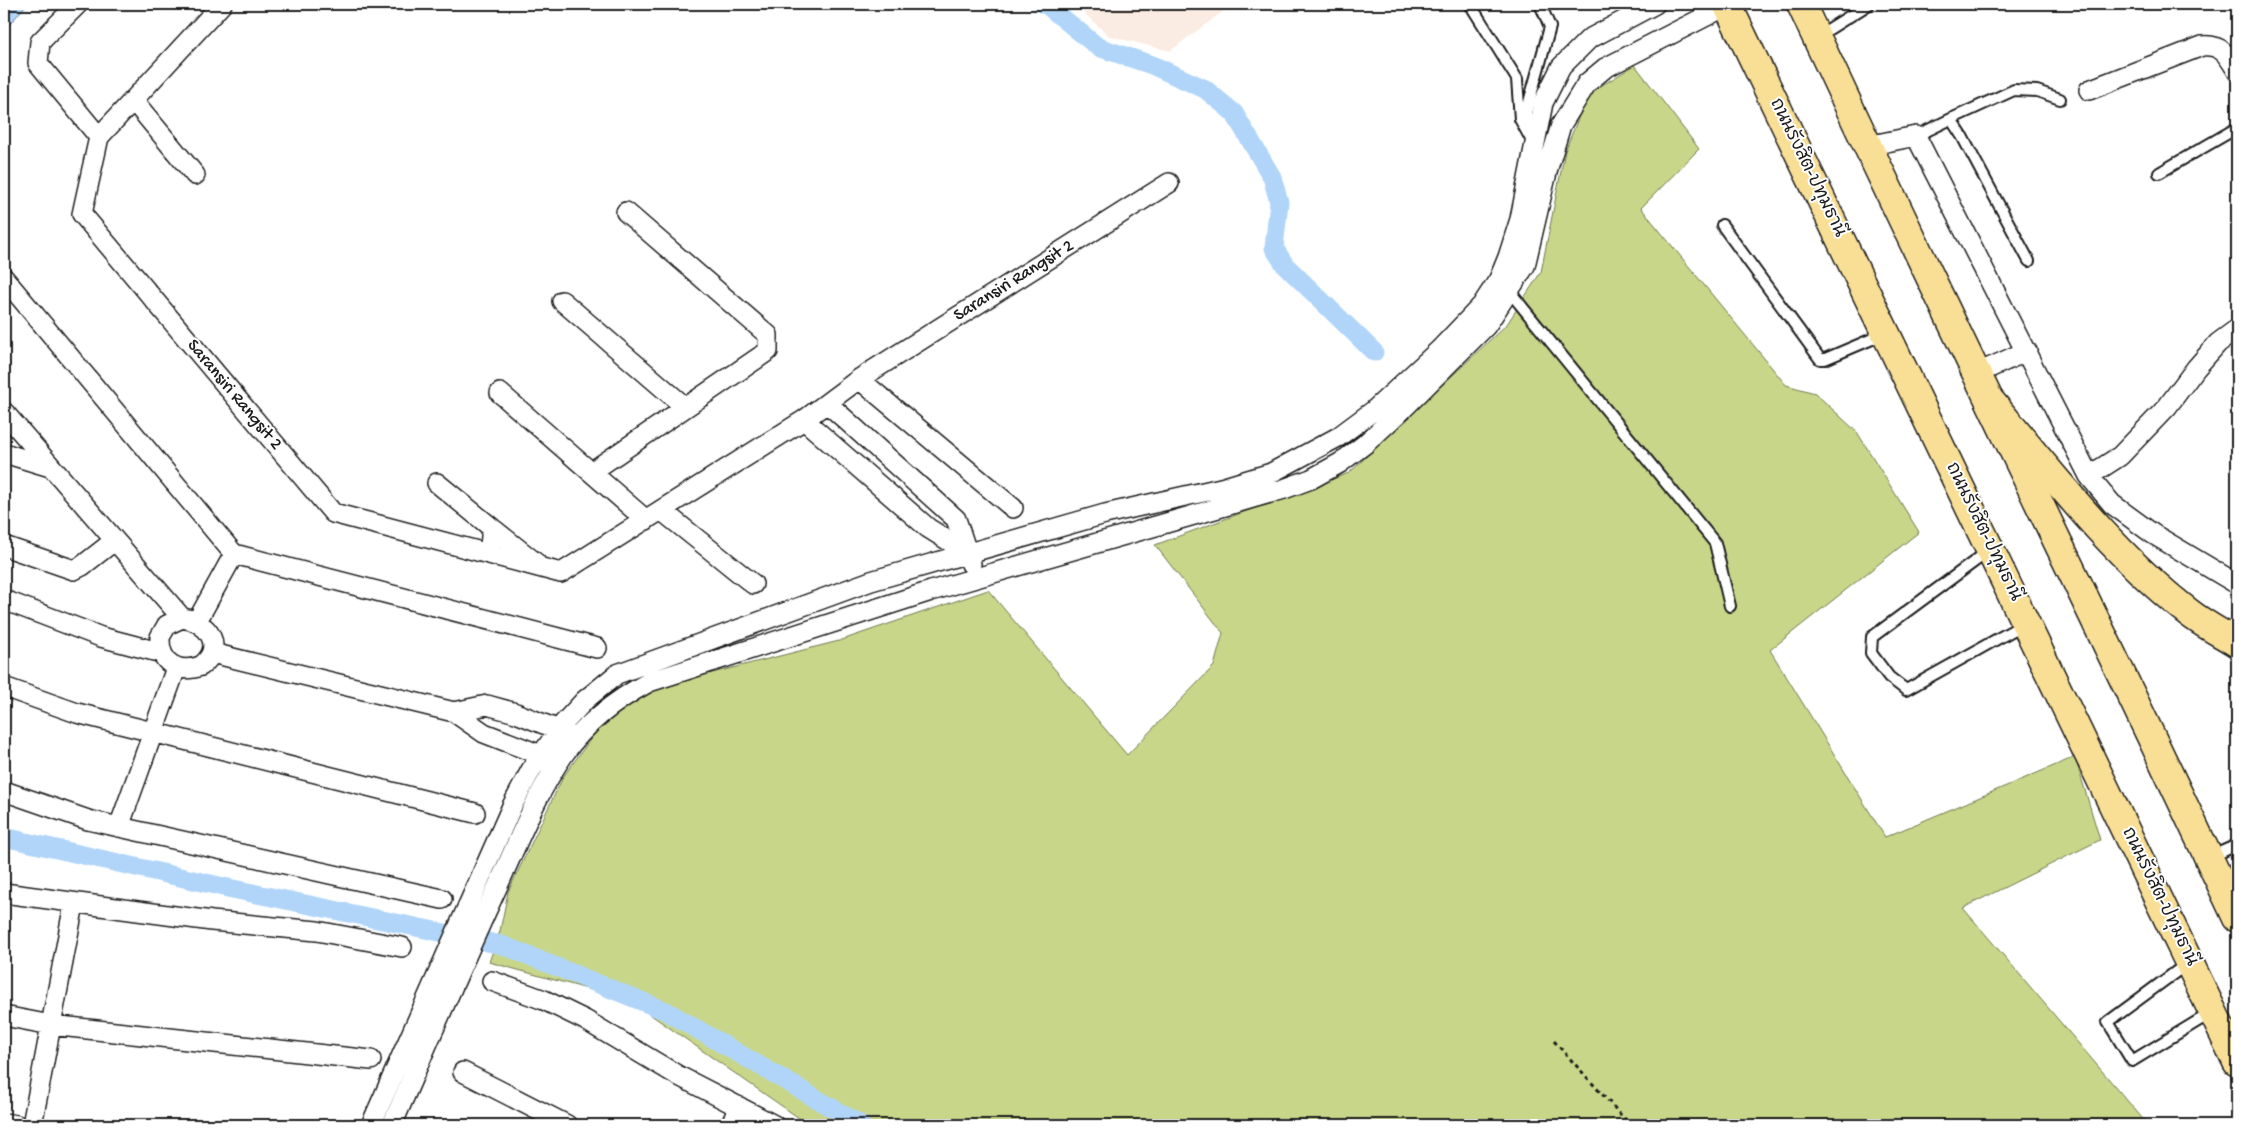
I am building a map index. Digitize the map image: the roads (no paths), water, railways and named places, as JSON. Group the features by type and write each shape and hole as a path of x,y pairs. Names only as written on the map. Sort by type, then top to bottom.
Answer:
{"main road":[{"path":"1801,4 1867,146 1978,373 2237,918"},
{"name":"ถนนรังสิต-ปทุมธานี","path":"1716,7 1887,333 2237,1062"},
{"path":"1992,403 2074,501 2134,567 2190,614 2237,642"}],"street":[{"path":"78,4 40,42 38,63 99,136 222,4"},
{"path":"392,1125 455,958 471,899 512,806 540,754 584,700 617,674 871,581 1105,514 1221,488 1271,473 1338,437 1373,411 1445,344 1482,304 1499,279 1520,219 1543,103 1561,68 1588,39 1655,4"},
{"path":"371,1125 455,958 490,904 544,786 559,762 599,714 620,698 650,682 976,579 1284,489 1340,463 1406,406 1486,326 1510,292 1525,266 1561,125 1586,83 1605,68 1716,7"},
{"path":"2089,90 2202,46 2213,45 2225,52 2237,71"},
{"path":"133,100 195,175"},
{"name":"Saransiri Rangsit 2","path":"99,136 82,214 333,513 561,573 804,420 858,379 1169,183"},
{"path":"1867,146 1916,136 2089,476 2112,504 2146,529 2237,584"},
{"path":"1534,144 1554,149"},
{"path":"591,472 768,351 768,335 626,212"},
{"path":"4,278 234,554 597,648"},
{"path":"562,301 685,407"},
{"path":"2089,476 2120,456 2168,407 2196,368 2213,349 2237,329"},
{"path":"1978,373 2027,351"},
{"path":"858,379 1013,508"},
{"path":"500,393 591,472 753,584"},
{"path":"827,403 956,519 976,579"},
{"path":"4,412 114,541 189,620 209,632 212,640 212,653 202,666 190,670 176,668 164,659 160,637 163,630 167,625 189,620 234,554"},
{"path":"804,420 928,528 968,553"},
{"path":"4,453 50,467"},
{"path":"436,483 542,568"},
{"path":"1105,514 1121,538"},
{"path":"489,554 492,528"},
{"path":"4,546 74,570 114,541"},
{"path":"820,599 830,624"},
{"path":"4,600 101,637 162,653"},
{"path":"212,653 454,712 484,734 559,762"},
{"path":"119,827 176,668"},
{"path":"4,686 77,713 475,813"},
{"path":"454,712 487,705 559,729 578,738"},
{"path":"4,791 88,820 442,900"},
{"path":"4,893 74,904 317,932 402,947"},
{"path":"32,1125 74,904"},
{"path":"492,981 544,1000 586,1020 677,1075 774,1125"},
{"path":"4,1016 51,1025 372,1060"},
{"path":"463,1072 567,1125"},
{"path":"730,1125 740,1107"},
{"path":"4,1123 17,1125"}],"lane":[{"path":"1470,4 1517,79 1520,119 1534,144"},
{"path":"1534,144 1526,113 1550,27 1540,4"},
{"path":"1817,37 1870,4"},
{"path":"1916,136 2014,90 2037,91 2060,99"},
{"path":"1951,119 2029,261"},
{"path":"2159,172 2237,128"},
{"path":"1722,225 1820,359 1825,359 1887,333"},
{"path":"1510,292 1715,543 1730,606"},
{"path":"1991,549 1872,637 1871,653 1889,677 1906,690 2027,622"},
{"path":"2209,858 2237,845"},
{"path":"2190,962 2108,1022 2132,1061 2214,1012"}],"water":[{"path":"4,4 27,4 4,31"}],"waterway":[{"path":"1043,4 1048,6 1098,47 1152,65 1205,89 1234,113 1272,177 1279,202 1274,248 1285,265 1374,352"},
{"path":"4,837 228,888 502,945 666,1011 861,1125"}]}
